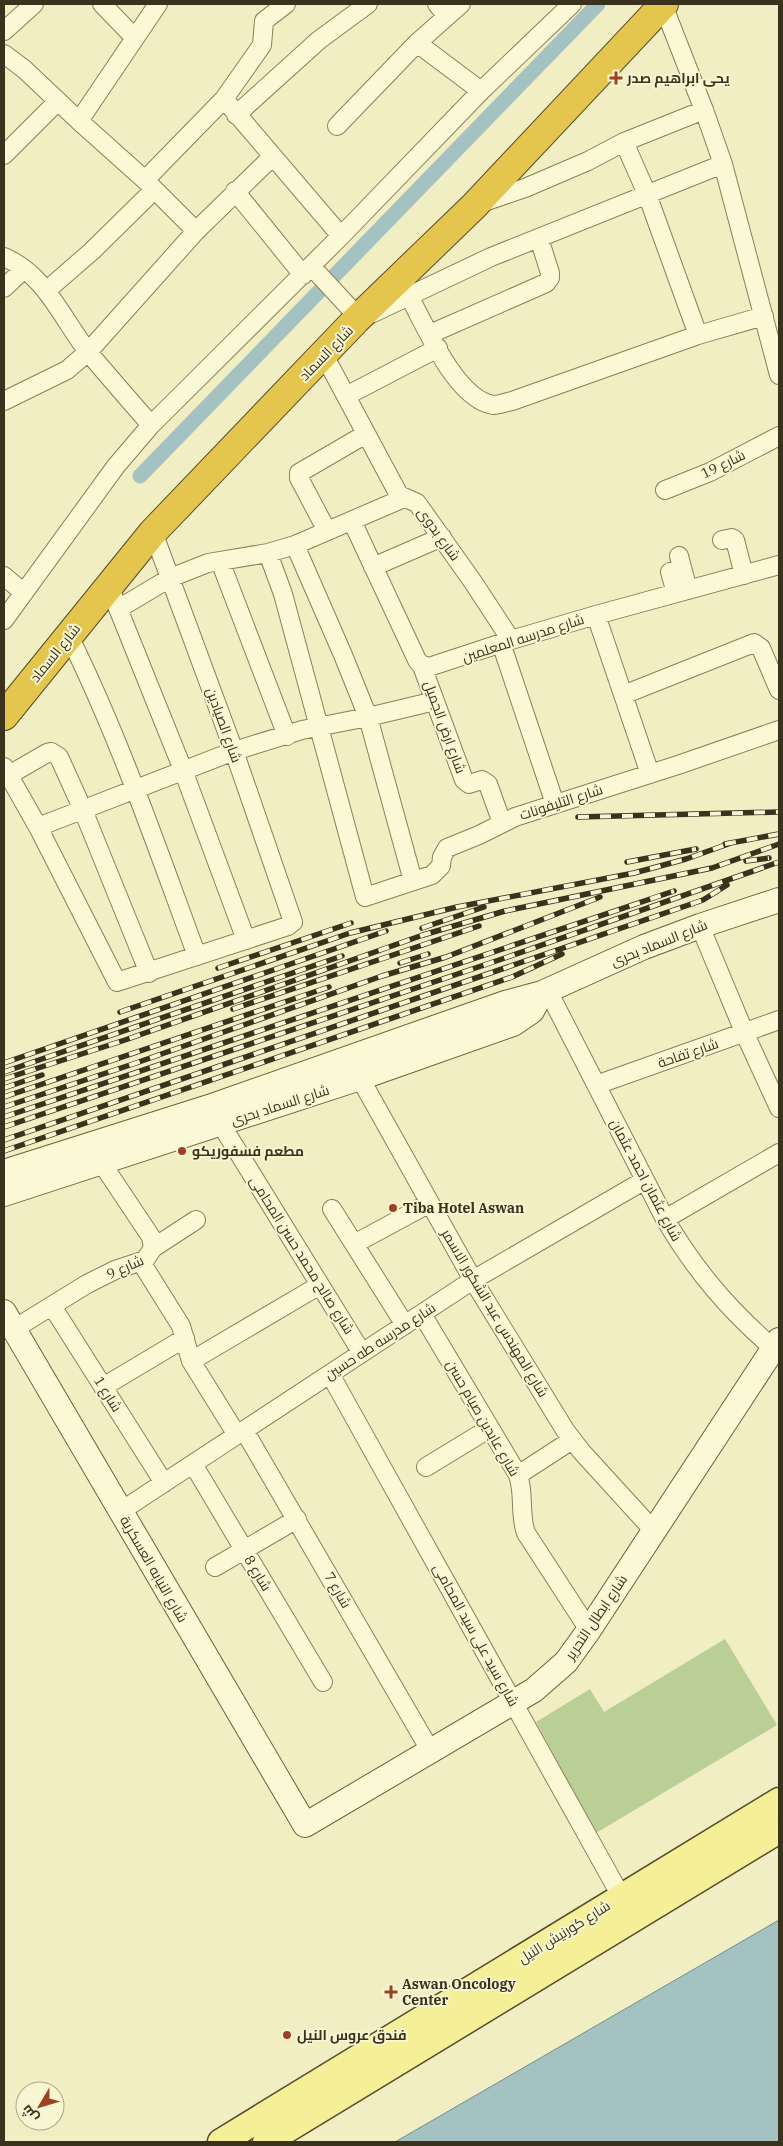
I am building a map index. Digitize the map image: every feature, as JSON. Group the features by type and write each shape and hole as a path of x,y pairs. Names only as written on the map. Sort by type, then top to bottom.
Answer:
{"highway":[{"name":"شارع السماد","path":"4,716 69,636 114,597 153,532 324,355 354,314 474,206 664,5"}],"main road":[{"name":"شارع كورنيش النيل","path":"221,2142 779,1800"},
{"name":"شارع كورنيش النيل","path":"266,2142 779,1830"}],"street":[{"path":"4,31 34,4"},
{"path":"102,4 134,37"},
{"path":"78,121 158,4"},
{"path":"46,291 92,251 224,99 262,45 264,21 286,4"},
{"path":"236,115 319,40 368,4"},
{"path":"336,126 417,43 442,10 461,4"},
{"path":"4,620 116,466 151,424 311,272 341,236 481,91 572,4"},
{"path":"664,5 723,164 779,374"},
{"path":"417,43 481,91"},
{"path":"4,54 24,69 78,121 150,185 196,231"},
{"path":"224,99 272,158 341,236"},
{"path":"4,155 58,101"},
{"path":"474,206 525,188 588,161 624,142 704,110"},
{"path":"624,142 647,194 698,335"},
{"path":"4,401 67,370 88,352 196,231 272,158"},
{"path":"236,191 311,272 354,314 409,296 491,257 723,164"},
{"path":"346,396 434,341 546,283 550,278 550,273 539,238"},
{"path":"4,258 13,261 46,291 88,352 151,424"},
{"path":"4,288 24,270"},
{"path":"409,296 455,379 468,393 494,405 512,401 698,335 764,316"},
{"name":"شارع بدوى","path":"324,355 399,495 417,503 442,537 506,642 555,804"},
{"path":"328,531 299,478 299,473 366,434"},
{"name":"شارع 19","path":"665,490 710,472 779,436"},
{"path":"149,973 83,810 59,757 51,752 6,771 38,827 114,980 120,982 149,973 246,940 183,770 114,597 208,563 268,553 295,545 404,498"},
{"path":"352,521 417,660 422,666"},
{"name":"شارع الصيادين","path":"153,532 234,751 292,919 291,924 246,940"},
{"path":"373,566 442,537"},
{"path":"722,540 732,538 736,540 744,575"},
{"path":"295,545 344,655 368,717 413,881"},
{"path":"268,553 283,594 318,726"},
{"path":"679,556 682,591"},
{"path":"220,561 287,736"},
{"name":"شارع مدرسه المعلمين","path":"422,666 434,667 506,642 596,615 779,565"},
{"path":"670,572 682,591"},
{"path":"4,576 24,593"},
{"path":"596,615 650,774"},
{"path":"69,636 93,684 135,788 197,956"},
{"path":"622,695 754,643 760,648 779,690"},
{"name":"شارع ارض الجميل","path":"422,666 464,780 469,784 482,780 488,784 502,823"},
{"path":"38,827 234,751 318,726 368,717 435,701"},
{"name":"شارع التليفونات","path":"318,726 363,894 368,897 436,872 441,866 442,857 447,848 515,816 650,774 779,730"},
{"name":"شارع السماد بحرى","path":"215,1116 504,1003 545,992 644,947 779,900"},
{"path":"700,926 745,1034 779,1108"},
{"name":"شارع السماد بحرى","path":"4,1172 95,1153 215,1116 360,1078 513,1024 532,1011 545,992"},
{"name":"شارع عثمان احمد عثمان","path":"545,992 682,1248 712,1289 748,1326 776,1344"},
{"name":"شارع تفاحة","path":"596,1085 745,1034 779,1020"},
{"name":"شارع المهندس عبد الشكور الاسمر","path":"360,1078 473,1280 572,1440 654,1531"},
{"name":"شارع صالح محمد حسن المحامى","path":"215,1116 362,1353"},
{"name":"شارع السماد بحرى","path":"4,1194 95,1153"},
{"name":"شارع 9","path":"9,1321 52,1306 88,1284 149,1257 153,1248 151,1237 95,1153"},
{"path":"665,1219 779,1153"},
{"name":"شارع مدرسه طه حسين","path":"121,1511 473,1280 645,1180"},
{"path":"354,1244 430,1203"},
{"path":"332,1209 404,1325"},
{"path":"153,1248 196,1220"},
{"name":"شارع 7","path":"141,1262 179,1322 191,1361 241,1432 297,1519 430,1750"},
{"path":"191,1361 320,1285"},
{"name":"شارع 1","path":"52,1306 164,1483"},
{"name":"شارع عابدين صيام حسن","path":"422,1314 518,1475 522,1492 522,1518 526,1533 589,1630"},
{"name":"شارع النيابه العسكرية","path":"9,1321 305,1825"},
{"path":"103,1387 185,1338"},
{"name":"شارع ابطال التحرير","path":"305,1825 534,1690 557,1671 574,1652 589,1630 776,1344"},
{"name":"شارع سيد على سيد المحامى","path":"330,1374 621,1896"},
{"path":"426,1468 490,1428"},
{"path":"518,1475 572,1440"},
{"name":"شارع 8","path":"193,1464 323,1682"},
{"path":"215,1567 297,1519"}],"green space":[{"path":"725,1639 777,1725 596,1833 536,1722 590,1689 604,1712"}],"water":[{"path":"779,1920 779,2142 395,2142"}],"waterway":[{"path":"140,476 598,4"}],"railway":[{"path":"578,817 779,812"},
{"path":"725,844 779,834"},
{"path":"120,1012 350,933 457,907 634,873 686,859 731,843"},
{"path":"4,1079 125,1040 423,935 505,911 712,868 779,844"},
{"path":"627,862 696,849"},
{"path":"746,861 769,858"},
{"path":"4,1127 502,959 779,862"},
{"path":"4,1140 703,900 727,885"},
{"path":"4,1117 674,891"},
{"path":"4,1107 136,1063 382,976 446,957 600,897"},
{"path":"422,928 484,907"},
{"path":"218,968 351,923"},
{"path":"233,1009 479,926"},
{"path":"4,1063 386,931"},
{"path":"400,963 428,954"},
{"path":"4,1151 512,977 562,954"},
{"path":"4,1072 342,956"},
{"path":"4,1097 329,987"},
{"path":"4,1088 42,1075"}],"place":[{"name":"يحى ابراهيم صدر","path":"616,78"},
{"name":"مطعم فسفوريكو","path":"182,1151"},
{"name":"Tiba Hotel Aswan","path":"393,1208"},
{"name":"Aswan Oncology Center","path":"391,1992"},
{"name":"فندق عروس النيل","path":"287,2035"}]}
